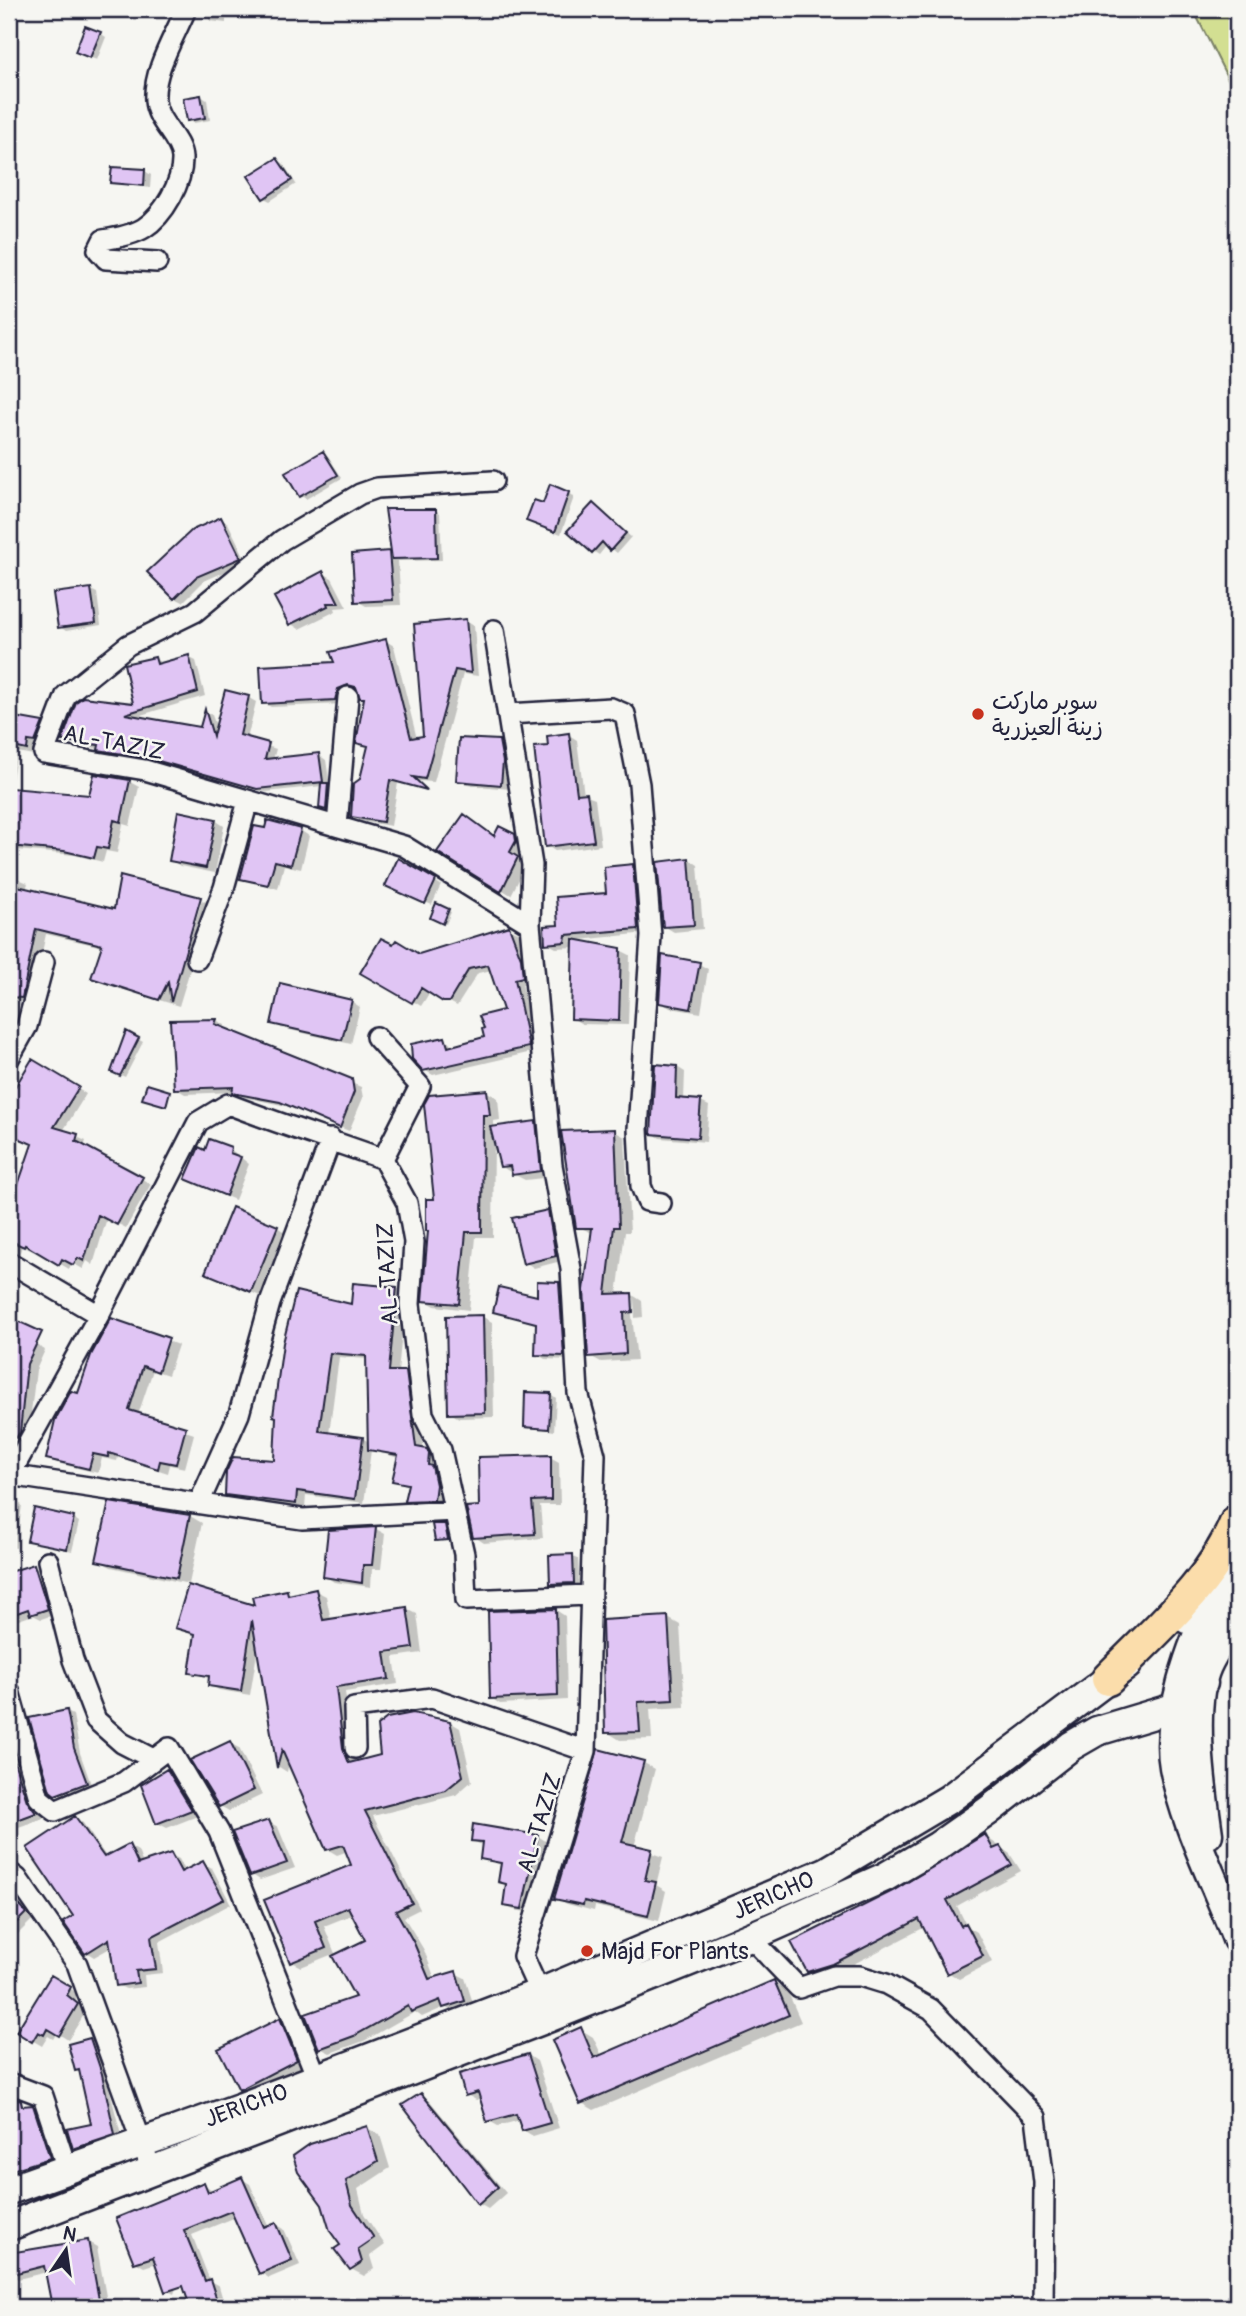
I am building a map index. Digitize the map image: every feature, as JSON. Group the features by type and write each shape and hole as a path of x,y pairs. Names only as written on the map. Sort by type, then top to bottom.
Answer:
{"main road":[{"path":"1108,1679 1199,1584 1227,1543 1237,1521"},
{"path":"1235,1564 1206,1616 1177,1707 1173,1765 1183,1802 1237,1939"},
{"name":"JERICHO","path":"9,2226 152,2171 545,2005 868,1849 949,1799 1173,1632 1199,1608 1235,1564"},
{"path":"1216,1885 1200,1784 1198,1744 1206,1668 1237,1615"},
{"name":"JERICHO","path":"9,2190 317,2078 750,1937 885,1877 938,1846 1031,1780 1071,1746 1097,1731 1177,1707 1203,1684"}],"street":[{"path":"157,262 106,259 98,250 103,240 145,228 168,202 178,180 182,157 157,112 155,99 157,82 186,9"},
{"name":"AL-TAZIZ","path":"493,481 377,488 360,494 282,540 195,612 128,645 66,695 44,753 145,769 404,846 530,924"},
{"name":"AL-TAZIZ","path":"494,630 532,865 530,924 552,1166 571,1269 578,1393 595,1455 586,1751 523,1956 545,2005"},
{"path":"337,827 348,697"},
{"path":"508,714 611,708 625,714 630,727 639,784 652,936 638,1129 641,1186 648,1201 661,1203"},
{"path":"197,959 224,888 248,801"},
{"path":"9,1058 27,1026 44,962"},
{"path":"376,1037 420,1086 383,1158 331,1139 304,1133 228,1104 198,1122 99,1315 9,1475 302,1519 454,1511"},
{"path":"199,1503 239,1413 270,1303 331,1139"},
{"name":"AL-TAZIZ","path":"383,1158 407,1203 414,1242 411,1304 423,1414 441,1450 464,1554 466,1600 589,1595"},
{"path":"9,1262 99,1315"},
{"path":"48,1560 73,1660 96,1720 122,1743 153,1759"},
{"path":"9,1691 39,1798 55,1811 124,1782 170,1748 219,1832 317,2078"},
{"path":"355,1748 354,1708 432,1698 586,1751"},
{"path":"9,1872 17,1878 77,1964 152,2171"},
{"path":"750,1937 799,1988 834,1976 860,1976 886,1984 931,2009 1036,2117 1044,2182 1043,2307"},
{"path":"9,2083 43,2096 67,2169"}],"green space":[{"path":"1193,9 1237,9 1237,97"}],"building":[{"path":"85,26 101,32 90,58 75,52"},
{"path":"201,95 205,118 187,121 183,98"},
{"path":"277,158 292,180 263,199 248,176"},
{"path":"112,167 145,169 144,186 110,183"},
{"path":"323,451 338,475 299,497 285,473"},
{"path":"550,484 569,492 555,532 526,521 534,500 543,503"},
{"path":"593,503 626,533 610,551 602,542 592,553 567,531"},
{"path":"385,509 436,509 437,558 392,559"},
{"path":"221,517 241,558 196,577 174,599 147,572 192,530"},
{"path":"389,551 393,600 355,602 352,554"},
{"path":"323,571 339,603 327,603 328,606 289,625 274,597"},
{"path":"91,588 96,623 58,628 53,593"},
{"path":"466,619 471,673 455,670 425,779 413,777 427,790 390,780 383,822 351,817 353,784 360,779 368,746 356,743 364,698 360,698 356,687 348,685 338,689 335,700 262,704 260,666 334,662 330,652 386,639 411,738 423,736 414,624"},
{"path":"189,655 198,692 125,714 200,727 205,709 213,736 225,690 249,696 240,735 269,743 265,759 319,753 323,782 257,789 148,758 98,750 99,745 62,741 76,702 83,697 133,703 124,664 155,657 157,664"},
{"path":"9,716 43,722 35,742 28,741 27,750 9,746"},
{"path":"569,733 577,794 587,793 594,841 545,847 534,747 548,746 547,736"},
{"path":"459,738 499,740 503,762 501,785 456,781"},
{"path":"94,774 130,780 121,822 114,820 108,849 97,847 94,858 64,851 9,846 11,788 89,795"},
{"path":"321,783 328,783 326,810 319,808"},
{"path":"178,811 216,819 206,868 169,861"},
{"path":"464,814 494,836 499,826 515,834 516,841 510,852 518,857 501,892 437,852"},
{"path":"267,820 301,829 291,865 275,861 268,885 240,879 254,826 265,828"},
{"path":"398,858 436,880 425,904 385,886"},
{"path":"689,858 694,925 663,927 657,862"},
{"path":"633,864 638,929 566,935 565,942 545,944 544,926 558,925 556,897 606,893 604,867"},
{"path":"120,876 201,897 171,1002 168,982 159,1000 91,978 102,945 36,929 22,998 9,997 9,884 114,909"},
{"path":"436,903 449,909 443,924 430,918"},
{"path":"509,926 521,958 523,977 515,979 529,1047 423,1071 412,1059 411,1044 445,1037 448,1047 484,1037 479,1016 503,1010 488,965 469,969 449,1002 443,1002 421,988 412,1003 360,973 381,938 393,944 396,940 419,954"},
{"path":"573,939 621,948 619,1021 571,1019"},
{"path":"662,955 700,962 691,1009 659,1003"},
{"path":"280,983 352,1000 342,1040 271,1024"},
{"path":"217,1019 215,1024 352,1079 354,1092 340,1128 280,1102 232,1093 233,1087 174,1089 170,1020"},
{"path":"126,1031 139,1038 120,1076 111,1072"},
{"path":"32,1059 79,1087 54,1127 78,1134 76,1141 143,1177 117,1225 98,1215 84,1261 78,1258 73,1265 62,1259 59,1265 25,1245 24,1247 9,1240 9,1181 18,1185 32,1144 9,1134 9,1097"},
{"path":"655,1064 677,1066 676,1098 701,1100 698,1138 651,1134"},
{"path":"147,1084 170,1091 166,1106 142,1099"},
{"path":"487,1090 490,1115 483,1115 482,1232 466,1232 459,1304 422,1301 428,1231 426,1199 434,1199 424,1104 429,1095"},
{"path":"536,1121 541,1171 512,1175 510,1166 500,1167 490,1127"},
{"path":"615,1129 619,1227 614,1227 606,1294 632,1293 633,1312 624,1313 626,1354 588,1357 584,1290 592,1228 576,1228 561,1131"},
{"path":"209,1139 231,1147 230,1153 241,1157 226,1196 185,1179 199,1147 205,1150"},
{"path":"232,1207 278,1226 251,1292 205,1273"},
{"path":"548,1210 556,1256 523,1264 512,1218"},
{"path":"537,1281 559,1282 564,1356 535,1355 536,1323 493,1312 499,1287 537,1296"},
{"path":"353,1283 397,1287 389,1371 406,1371 416,1447 427,1449 429,1454 428,1465 432,1466 436,1485 434,1500 404,1501 408,1484 392,1481 398,1455 368,1450 366,1356 330,1353 319,1431 363,1437 355,1499 297,1491 296,1504 225,1495 226,1472 233,1457 274,1460 276,1417 273,1416 283,1343 296,1291 351,1304"},
{"path":"483,1315 485,1413 448,1414 446,1316"},
{"path":"9,1317 42,1332 27,1364 20,1432 16,1438 9,1438"},
{"path":"111,1318 169,1338 158,1372 143,1366 129,1410 186,1427 176,1464 160,1461 158,1469 109,1453 108,1457 93,1454 89,1469 46,1459 55,1420 71,1391 78,1393 91,1355"},
{"path":"525,1392 551,1393 549,1429 524,1427"},
{"path":"551,1455 551,1500 532,1501 535,1534 473,1538 466,1507 479,1506 478,1457"},
{"path":"109,1502 190,1515 177,1578 96,1561"},
{"path":"34,1508 74,1517 67,1549 27,1541"},
{"path":"432,1524 445,1524 448,1540 435,1541"},
{"path":"376,1527 372,1565 363,1565 362,1583 323,1577 328,1530"},
{"path":"573,1554 574,1583 550,1584 549,1555"},
{"path":"34,1564 48,1609 30,1615 28,1609 9,1616 9,1572"},
{"path":"188,1585 254,1605 252,1597 287,1590 288,1595 316,1589 323,1620 407,1607 413,1648 385,1652 389,1679 336,1687 343,1748 349,1763 380,1755 377,1726 387,1718 413,1713 450,1721 463,1776 446,1790 365,1811 412,1903 396,1911 414,1943 429,1979 456,1971 465,2001 443,2008 440,2000 411,2012 408,2006 354,2036 319,2049 305,2014 355,1997 332,1956 365,1940 348,1907 315,1921 326,1948 290,1963 264,1900 351,1865 343,1845 326,1850 282,1750 277,1768 252,1620 241,1691 208,1686 209,1676 189,1673 195,1634 175,1628"},
{"path":"556,1609 558,1696 490,1699 488,1611"},
{"path":"668,1616 673,1700 638,1702 640,1732 605,1733 602,1620"},
{"path":"67,1710 74,1748 87,1783 55,1795 50,1791 29,1718"},
{"path":"230,1741 254,1790 219,1807 190,1760"},
{"path":"9,1746 27,1801 36,1813 9,1823"},
{"path":"598,1749 644,1761 622,1842 652,1849 645,1880 656,1882 648,1916 584,1901 583,1905 554,1899"},
{"path":"167,1769 192,1810 156,1824 141,1785"},
{"path":"75,1816 104,1857 129,1844 138,1864 171,1853 181,1872 203,1861 224,1899 151,1937 156,1969 136,1971 138,1983 116,1986 109,1939 85,1954 63,1922 73,1916 27,1848"},
{"path":"269,1820 287,1863 250,1876 232,1832"},
{"path":"473,1824 538,1835 522,1909 503,1906 506,1884 498,1882 501,1863 480,1859 482,1842 471,1841"},
{"path":"985,1834 993,1849 1000,1846 1012,1865 947,1900 961,1926 966,1923 983,1956 947,1974 919,1919 833,1964 807,1972 791,1942 893,1891"},
{"path":"9,1893 26,1913 9,1930"},
{"path":"51,1975 71,1987 67,1995 78,2004 59,2036 47,2029 44,2035 38,2032 32,2042 16,2032"},
{"path":"774,1980 789,2015 580,2104 552,2040 581,2027 594,2058"},
{"path":"280,2018 297,2060 239,2090 218,2049"},
{"path":"90,2038 102,2074 115,2135 73,2149 67,2129 91,2124 79,2070 75,2071 68,2044"},
{"path":"528,2054 550,2123 522,2131 516,2114 487,2122 478,2092 465,2096 459,2074"},
{"path":"421,2093 498,2187 478,2205 402,2105"},
{"path":"9,2096 21,2101 22,2106 33,2105 50,2158 9,2171"},
{"path":"367,2126 378,2161 346,2181 352,2205 374,2238 358,2249 362,2262 350,2270 334,2249 340,2245 330,2231 322,2205 298,2172 293,2156 310,2144"},
{"path":"242,2177 264,2227 276,2222 292,2260 259,2274 231,2211 184,2230 205,2281 210,2279 219,2307 190,2307 183,2286 165,2292 153,2257 134,2263 116,2218 204,2182 208,2192"},
{"path":"88,2240 100,2305 52,2307 44,2266 9,2275 9,2253"}],"place":[{"name":"سوبر ماركت زينة العيزرية","path":"978,714"},
{"name":"Majd For Plants","path":"587,1951"}]}
